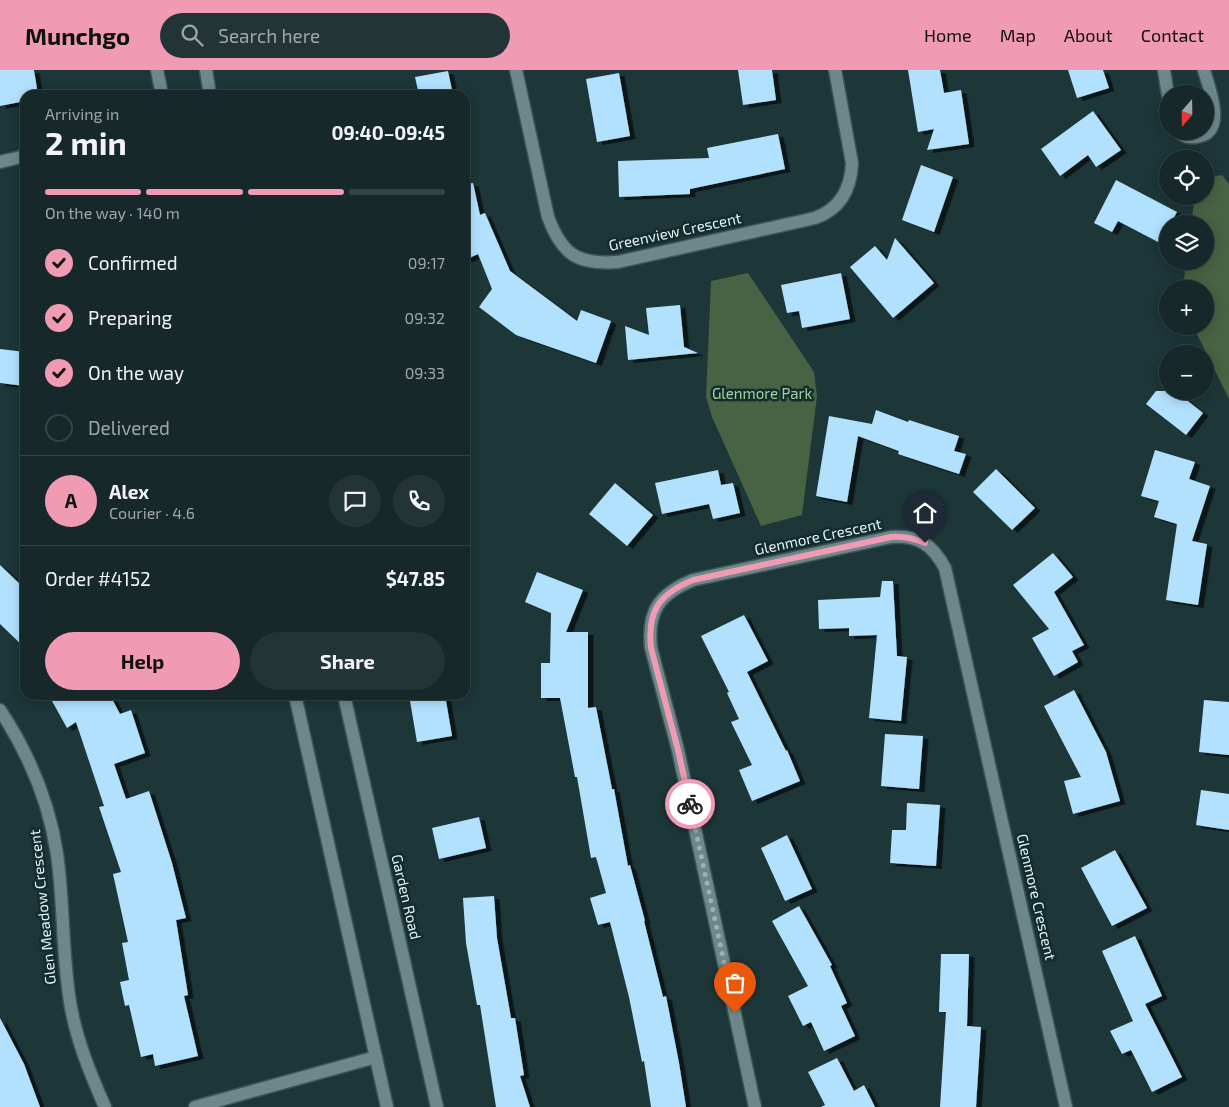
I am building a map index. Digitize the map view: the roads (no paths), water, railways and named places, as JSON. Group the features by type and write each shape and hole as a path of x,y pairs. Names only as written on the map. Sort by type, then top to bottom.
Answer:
{"street":[{"path":"157,70 161,90"},
{"path":"206,70 209,90"},
{"name":"Greenview Crescent","path":"516,70 548,217 559,242 568,252 578,258 604,263 627,260 815,218 826,214 834,208 843,198 852,175 852,163 836,70"},
{"path":"1164,70 1166,85"},
{"path":"1204,70 1208,85"},
{"path":"1214,107 1214,121"},
{"path":"0,162 20,157"},
{"name":"Glenmore Crescent","path":"756,1107 678,750 651,648 651,620 657,606 666,594 678,586 693,580 903,536 925,543 934,551 945,568 1066,1107"},
{"path":"296,700 387,1107"},
{"name":"Garden Road","path":"345,700 437,1107"},
{"name":"Glen Meadow Crescent","path":"0,710 18,737 33,769 49,814 57,855 70,1003 84,1057 105,1107"},
{"path":"195,1107 376,1057"}],"park label":[{"name":"Glenmore Park","path":"762,394"}]}
